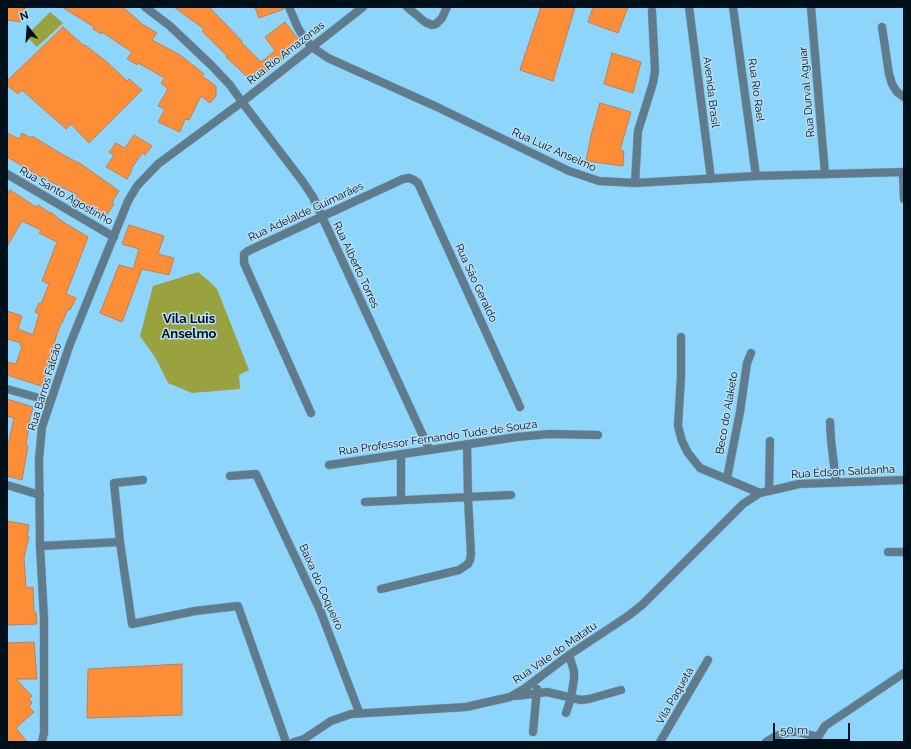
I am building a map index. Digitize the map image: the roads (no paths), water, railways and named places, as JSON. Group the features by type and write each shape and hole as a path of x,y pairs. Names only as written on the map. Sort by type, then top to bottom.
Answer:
{"street":[{"name":"Rua Alberto Torres","path":"145,7 170,26 230,85 313,197 430,449"},
{"name":"Rua Luiz Anselmo","path":"289,7 298,28 312,47 328,58 437,107 569,171 599,182 635,183 756,176 903,172"},
{"name":"Rua Rio Amazonas","path":"242,102 363,7"},
{"path":"407,7 425,22 432,25 436,24 442,18 447,7"},
{"name":"Avenida Brasil","path":"689,7 711,179"},
{"name":"Rua Rio Rael","path":"733,7 756,176"},
{"name":"Rua Durval Aguiar","path":"811,7 825,174"},
{"path":"635,183 638,131 653,83 655,71 652,11"},
{"path":"882,26 889,74 892,84 897,92 904,97"},
{"name":"Rua Barros Falcão","path":"42,742 44,733 44,618 40,546 39,444 42,427 50,401 70,344 128,201 137,186 158,164 242,102"},
{"path":"903,172 904,199"},
{"name":"Rua Santo Agostinho","path":"7,174 114,237"},
{"name":"Rua Sāo Geraldo","path":"403,179 409,178 418,183 520,407"},
{"name":"Rua Adelalde Guimarães","path":"311,413 244,263 244,254 403,179"},
{"path":"681,337 681,376 678,426 682,441 688,453 700,468 760,493"},
{"name":"Beco do Alaketo","path":"727,478 750,353"},
{"path":"7,389 50,401"},
{"path":"830,422 836,482"},
{"name":"Rua Professor Fernando Tude de Souza","path":"329,465 517,436 550,434 598,435"},
{"path":"769,490 770,441"},
{"path":"381,589 458,570 468,564 470,560 468,444"},
{"path":"401,454 401,500"},
{"name":"Baixa do Coqueiro","path":"230,476 256,474 320,610 359,712"},
{"path":"143,480 114,483 120,542 132,624 195,611 238,606 286,742"},
{"name":"Rua Édson Saldanha","path":"760,493 799,484 904,480"},
{"path":"7,485 40,495"},
{"name":"Rua Vale do Matatu","path":"294,742 304,738 340,717 359,712 466,706 510,697 536,681 569,655 642,605 743,504 760,493"},
{"path":"365,502 511,495"},
{"path":"40,546 120,542"},
{"path":"888,552 904,552"},
{"path":"566,713 571,698 574,679 574,671 569,655"},
{"name":"Vila Paquetá","path":"660,742 708,660"},
{"path":"766,742 776,736 789,732 798,732 818,739 825,726 904,673"},
{"path":"533,732 537,694 536,681"},
{"path":"510,697 547,692 581,700 621,690"}],"district":[{"name":"Vila Luis Anselmo","path":"189,326"}]}
